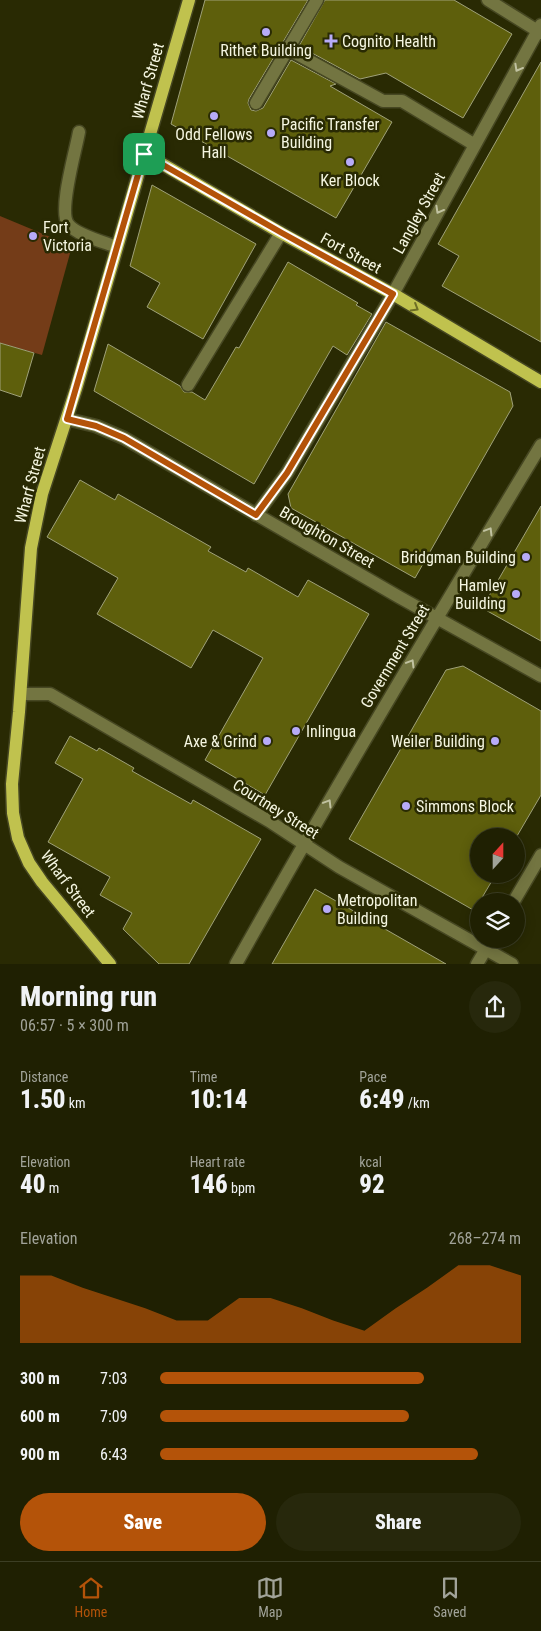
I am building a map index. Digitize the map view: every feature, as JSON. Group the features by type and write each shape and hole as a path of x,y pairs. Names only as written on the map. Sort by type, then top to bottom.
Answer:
{"main road":[{"name":"Wharf Street","path":"110,964 42,882 29,863 18,838 13,813 12,784 31,548 42,494 67,419 189,0"},
{"name":"Fort Street","path":"144,154 393,294 541,382"}],"street":[{"path":"256,104 317,0"},
{"path":"488,0 540,30"},
{"name":"Langley Street","path":"256,515 287,473 393,294 540,30"},
{"path":"288,49 384,101 402,101 476,145"},
{"path":"79,132 65,201 66,218 69,225 91,238 117,247"},
{"path":"188,385 282,233"},
{"name":"Broughton Street","path":"67,419 96,426 124,438 541,676"},
{"name":"Government Street","path":"236,964 303,845 541,445"},
{"name":"Courtney Street","path":"20,694 50,694 269,822 339,866 470,934"},
{"path":"519,893 541,855"},
{"path":"477,964 487,948"},
{"name":"Courtney Street","path":"494,948 512,964"}],"shaded area":[{"path":"0,216 72,246 42,355 0,343"}],"building":[{"path":"205,0 308,0 249,99 248,103 251,110 256,111 263,108 291,60 336,84 330,86 392,122 336,218 171,124"},
{"path":"325,0 454,0 512,34 463,118 386,73 360,79 299,46"},
{"path":"541,62 541,342 442,286 459,256 438,244"},
{"path":"152,185 256,244 203,339 147,307 160,283 130,266"},
{"path":"288,262 358,303 356,305 372,314 347,355 333,346 254,484 94,391 108,344 180,386 184,392 192,392 205,400 236,347 239,348"},
{"path":"386,322 510,392 513,406 415,578 291,508 288,494"},
{"path":"0,343 34,353 21,397 0,390"},
{"path":"80,480 115,500 118,494 211,547 208,551 246,572 248,568 298,597 308,580 369,614 265,795 205,760 263,658 213,630 191,668 97,614 118,578 47,537"},
{"name":"Hamley Building","path":"541,506 541,641 482,608"},
{"path":"463,666 541,711 541,795 522,828 470,828 470,883 491,883 485,893 470,893 470,908 349,839 446,670"},
{"path":"70,736 97,751 99,748 134,768 132,771 191,804 193,800 261,839 189,964 159,964 123,929 132,913 100,895 110,877 48,842 83,779 55,763"},
{"name":"Metropolitan Building","path":"315,889 385,929 446,964 272,964"}],"place":[{"name":"Rithet Building","path":"266,32"},
{"name":"Cognito Health","path":"331,41"},
{"name":"Odd Fellows Hall","path":"214,116"},
{"name":"Pacific Transfer Building","path":"271,133"},
{"name":"Ker Block","path":"350,162"},
{"name":"Fort Victoria","path":"33,236"},
{"name":"Bridgman Building","path":"526,557"},
{"name":"Hamley Building","path":"516,594"},
{"name":"Inlingua","path":"296,731"},
{"name":"Axe & Grind","path":"267,741"},
{"name":"Weiler Building","path":"495,741"},
{"name":"Simmons Block","path":"406,806"},
{"name":"Metropolitan Building","path":"327,909"}],"route":[{"path":"144,154 393,294 287,473 256,515 124,438 96,426 67,419 144,154"}]}
